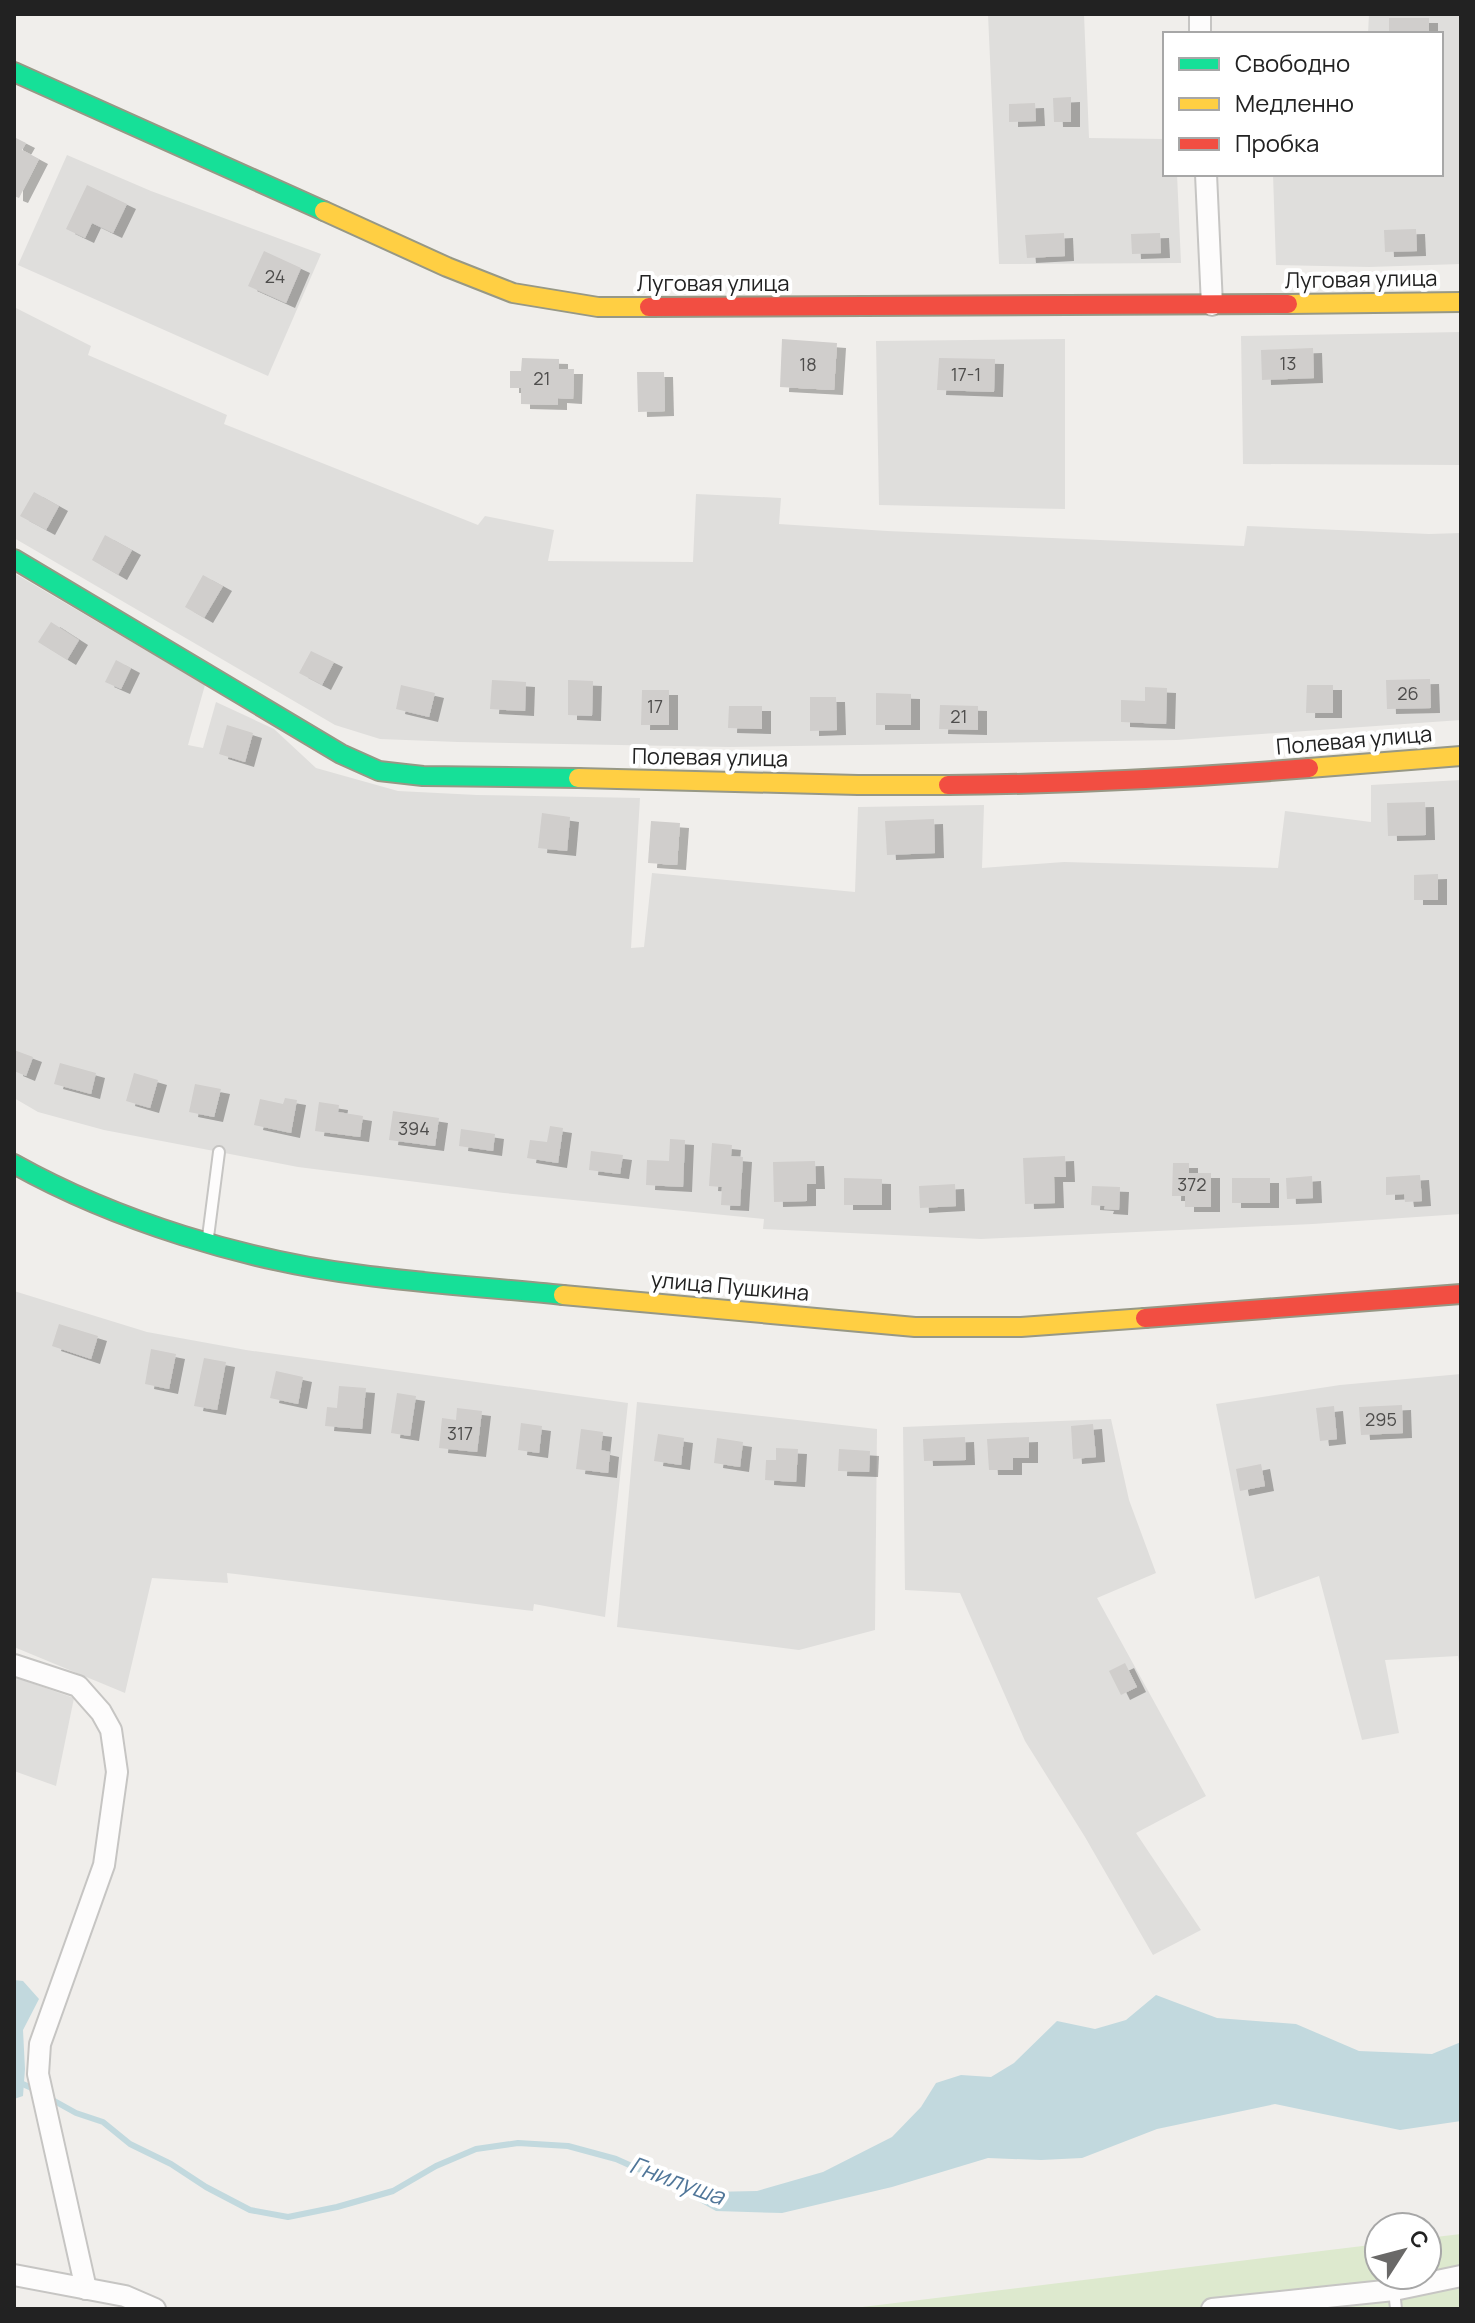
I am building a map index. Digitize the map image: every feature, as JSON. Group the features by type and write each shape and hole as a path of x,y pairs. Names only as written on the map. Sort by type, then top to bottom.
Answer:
{"street":[{"name":"Луговая улица","path":"14,72 447,267 513,293 598,307 1461,302"},
{"path":"1206,176 1212,305"},
{"name":"Полевая улица","path":"14,559 341,754 379,771 408,775 858,785 1038,784 1204,777 1461,756"},
{"name":"улица Пушкина","path":"14,1164 41,1179 171,1233 280,1260 360,1275 915,1327 1021,1327 1461,1294"},
{"path":"14,1665 78,1686 101,1712 111,1730 117,1772 104,1865 40,2044 38,2074 86,2289"},
{"path":"14,2275 125,2296 155,2309"},
{"path":"1212,2309 1395,2299 1461,2276"}],"lane":[{"path":"207,1242 219,1152"}],"shaded area":[{"path":"988,14 1084,14 1089,138 1163,139 1163,176 1177,176 1181,263 999,264"},
{"path":"1369,14 1461,14 1461,264 1369,267 1276,265 1273,176 1443,176 1443,32 1368,32"},
{"path":"67,155 151,191 321,254 268,376 18,265"},
{"path":"14,307 91,346 88,355 227,415 224,424 478,525 485,516 554,530 548,561 693,562 696,494 781,498 779,524 887,531 1244,546 1247,526 1461,533 1461,720 1177,740 729,747 380,739 335,725 14,538"},
{"path":"1461,332 1461,465 1243,464 1241,336"},
{"path":"1065,339 1065,509 879,505 876,341"},
{"path":"14,573 205,685 188,745 203,748 216,702 274,729 316,768 398,791 640,798 631,948 644,947 652,873 855,892 858,807 984,805 982,868 1064,862 1278,868 1285,811 1371,822 1371,785 1461,780 1461,1214 981,1239 763,1229 764,1219 504,1193 298,1167 104,1130 38,1112 14,1098"},
{"path":"14,1291 147,1332 246,1350 628,1403 605,1617 534,1604 533,1611 227,1573 228,1583 152,1578 125,1693 14,1647"},
{"path":"1461,1374 1461,1675 1458,1656 1385,1660 1399,1733 1362,1740 1319,1576 1255,1599 1216,1404 1340,1385"},
{"path":"637,1402 877,1429 875,1630 799,1650 617,1627"},
{"path":"1111,1419 1129,1500 1156,1573 1097,1598 1206,1796 1136,1833 1201,1930 1153,1955 1025,1741 960,1593 905,1590 903,1427"},
{"path":"14,1677 74,1698 56,1786 14,1771"}],"green space":[{"path":"1461,2234 1461,2309 846,2309 1363,2246 1363,2291 1443,2291 1443,2236"}],"water":[{"path":"14,1980 23,1981 39,1999 23,2030 23,2096 14,2099"},
{"path":"1156,1995 1217,2018 1296,2024 1359,2051 1432,2054 1461,2042 1461,2121 1400,2130 1275,2104 1157,2129 1082,2158 988,2158 892,2187 782,2213 716,2211 658,2179 709,2192 757,2191 823,2172 892,2137 921,2107 936,2083 961,2075 991,2077 1014,2063 1057,2021 1095,2029 1126,2020"}],"building":[{"path":"1389,18 1429,18 1429,32 1389,32"},
{"path":"1071,97 1071,122 1054,122 1053,98"},
{"path":"1035,103 1036,121 1009,122 1009,104"},
{"path":"14,137 26,143 22,150 39,159 19,198 14,196"},
{"path":"87,185 127,204 113,233 92,223 85,238 66,229"},
{"path":"1416,229 1417,251 1385,252 1384,230"},
{"path":"1064,233 1065,256 1027,258 1025,235"},
{"path":"1160,233 1161,253 1132,254 1131,234"},
{"path":"264,251 301,268 286,303 248,286"},
{"path":"782,339 837,343 834,390 780,387"},
{"path":"1313,348 1314,378 1262,380 1261,350"},
{"path":"522,358 559,359 559,369 574,369 573,399 558,398 558,405 521,404 521,388 510,388 510,371 521,371"},
{"path":"939,358 995,359 994,392 937,390"},
{"path":"637,372 664,372 665,411 638,412"},
{"path":"34,492 59,506 46,530 20,516"},
{"path":"105,535 132,550 118,575 92,560"},
{"path":"203,575 223,586 204,618 185,607"},
{"path":"51,622 79,640 67,660 38,642"},
{"path":"311,651 334,662 322,685 299,673"},
{"path":"116,660 131,668 121,689 105,682"},
{"path":"1430,679 1431,708 1387,709 1386,680"},
{"path":"492,680 526,682 525,711 490,709"},
{"path":"568,680 593,681 592,716 568,715"},
{"path":"401,685 435,693 429,717 396,709"},
{"path":"1307,685 1333,685 1333,713 1306,713"},
{"path":"1145,687 1167,688 1166,724 1121,722 1121,700 1145,701"},
{"path":"642,690 669,690 669,725 641,725"},
{"path":"876,693 911,694 911,725 876,725"},
{"path":"810,697 836,697 837,730 810,731"},
{"path":"940,705 978,706 978,730 939,729"},
{"path":"729,706 762,706 762,729 728,728"},
{"path":"227,725 253,733 245,762 219,754"},
{"path":"1425,802 1426,835 1388,836 1387,803"},
{"path":"542,813 570,817 567,851 538,848"},
{"path":"934,819 935,853 887,855 885,821"},
{"path":"651,821 680,823 677,865 648,863"},
{"path":"1438,874 1438,900 1414,900 1414,875"},
{"path":"14,1050 33,1057 26,1076 14,1071"},
{"path":"60,1063 96,1073 91,1094 54,1084"},
{"path":"134,1073 158,1080 150,1108 126,1101"},
{"path":"195,1084 221,1089 214,1117 189,1112"},
{"path":"285,1098 297,1100 291,1133 254,1125 260,1099 283,1104"},
{"path":"319,1102 339,1105 338,1112 363,1116 360,1137 315,1131"},
{"path":"393,1111 439,1118 435,1146 389,1140"},
{"path":"550,1126 563,1128 558,1163 527,1158 530,1140 547,1142"},
{"path":"461,1129 495,1134 493,1151 459,1146"},
{"path":"670,1139 685,1140 683,1187 646,1185 647,1160 669,1161"},
{"path":"712,1143 732,1145 731,1156 743,1157 740,1206 721,1205 722,1187 709,1186"},
{"path":"591,1151 623,1155 620,1174 589,1170"},
{"path":"1065,1156 1066,1177 1054,1177 1055,1203 1025,1204 1023,1158"},
{"path":"815,1161 816,1184 807,1184 807,1201 774,1202 773,1162"},
{"path":"1173,1163 1189,1163 1189,1173 1211,1173 1211,1207 1185,1207 1185,1196 1172,1196"},
{"path":"1420,1175 1422,1201 1405,1202 1404,1194 1386,1195 1386,1177"},
{"path":"1312,1176 1313,1198 1287,1199 1286,1178"},
{"path":"844,1178 882,1179 882,1205 844,1205"},
{"path":"1232,1178 1270,1178 1270,1203 1232,1203"},
{"path":"955,1184 956,1206 920,1208 919,1186"},
{"path":"1092,1186 1120,1187 1119,1210 1091,1205"},
{"path":"59,1324 98,1336 91,1359 52,1346"},
{"path":"151,1349 176,1354 169,1389 145,1384"},
{"path":"204,1358 226,1362 217,1410 194,1406"},
{"path":"276,1371 303,1377 298,1404 270,1398"},
{"path":"339,1386 366,1388 362,1429 325,1426 327,1407 337,1408"},
{"path":"397,1393 416,1396 410,1436 391,1433"},
{"path":"1402,1405 1403,1433 1361,1435 1359,1407"},
{"path":"1334,1406 1337,1439 1320,1441 1316,1408"},
{"path":"457,1408 482,1411 477,1452 439,1448 442,1418 456,1420"},
{"path":"521,1423 542,1426 539,1453 518,1450"},
{"path":"1093,1424 1096,1457 1073,1459 1071,1426"},
{"path":"581,1429 603,1432 601,1450 610,1452 608,1473 576,1469"},
{"path":"658,1434 684,1438 681,1465 654,1461"},
{"path":"965,1437 966,1460 924,1461 923,1439"},
{"path":"1029,1437 1029,1458 1013,1458 1013,1470 989,1470 987,1439"},
{"path":"717,1438 743,1442 740,1467 714,1463"},
{"path":"776,1448 798,1449 796,1482 765,1480 766,1460 776,1460"},
{"path":"839,1449 870,1451 869,1472 838,1471"},
{"path":"1261,1464 1265,1486 1240,1491 1236,1469"},
{"path":"1125,1663 1137,1687 1121,1695 1109,1671"}],"waterway":[{"name":"Гнилуша","path":"14,2080 36,2090"},
{"name":"Гнилуша","path":"49,2098 76,2113 103,2122 130,2144 250,2210 288,2217 393,2191 436,2166 476,2149 518,2143 568,2146 616,2159 663,2180"}],"traffic: fast":[{"path":"14,72 324,211"},
{"path":"14,559 341,754 379,771 423,776 578,778"},
{"path":"14,1164 54,1185 139,1220 183,1236 273,1260 387,1278 563,1295"}],"traffic: slow":[{"path":"324,211 447,267 513,293 598,307 649,307"},
{"path":"1288,304 1461,302"},
{"path":"1309,768 1461,756"},
{"path":"578,778 948,785"},
{"path":"563,1295 915,1327 1021,1327 1145,1318"}],"traffic: jam":[{"path":"649,307 1288,304"},
{"path":"948,785 1128,780 1309,768"},
{"path":"1145,1318 1461,1294"}]}
